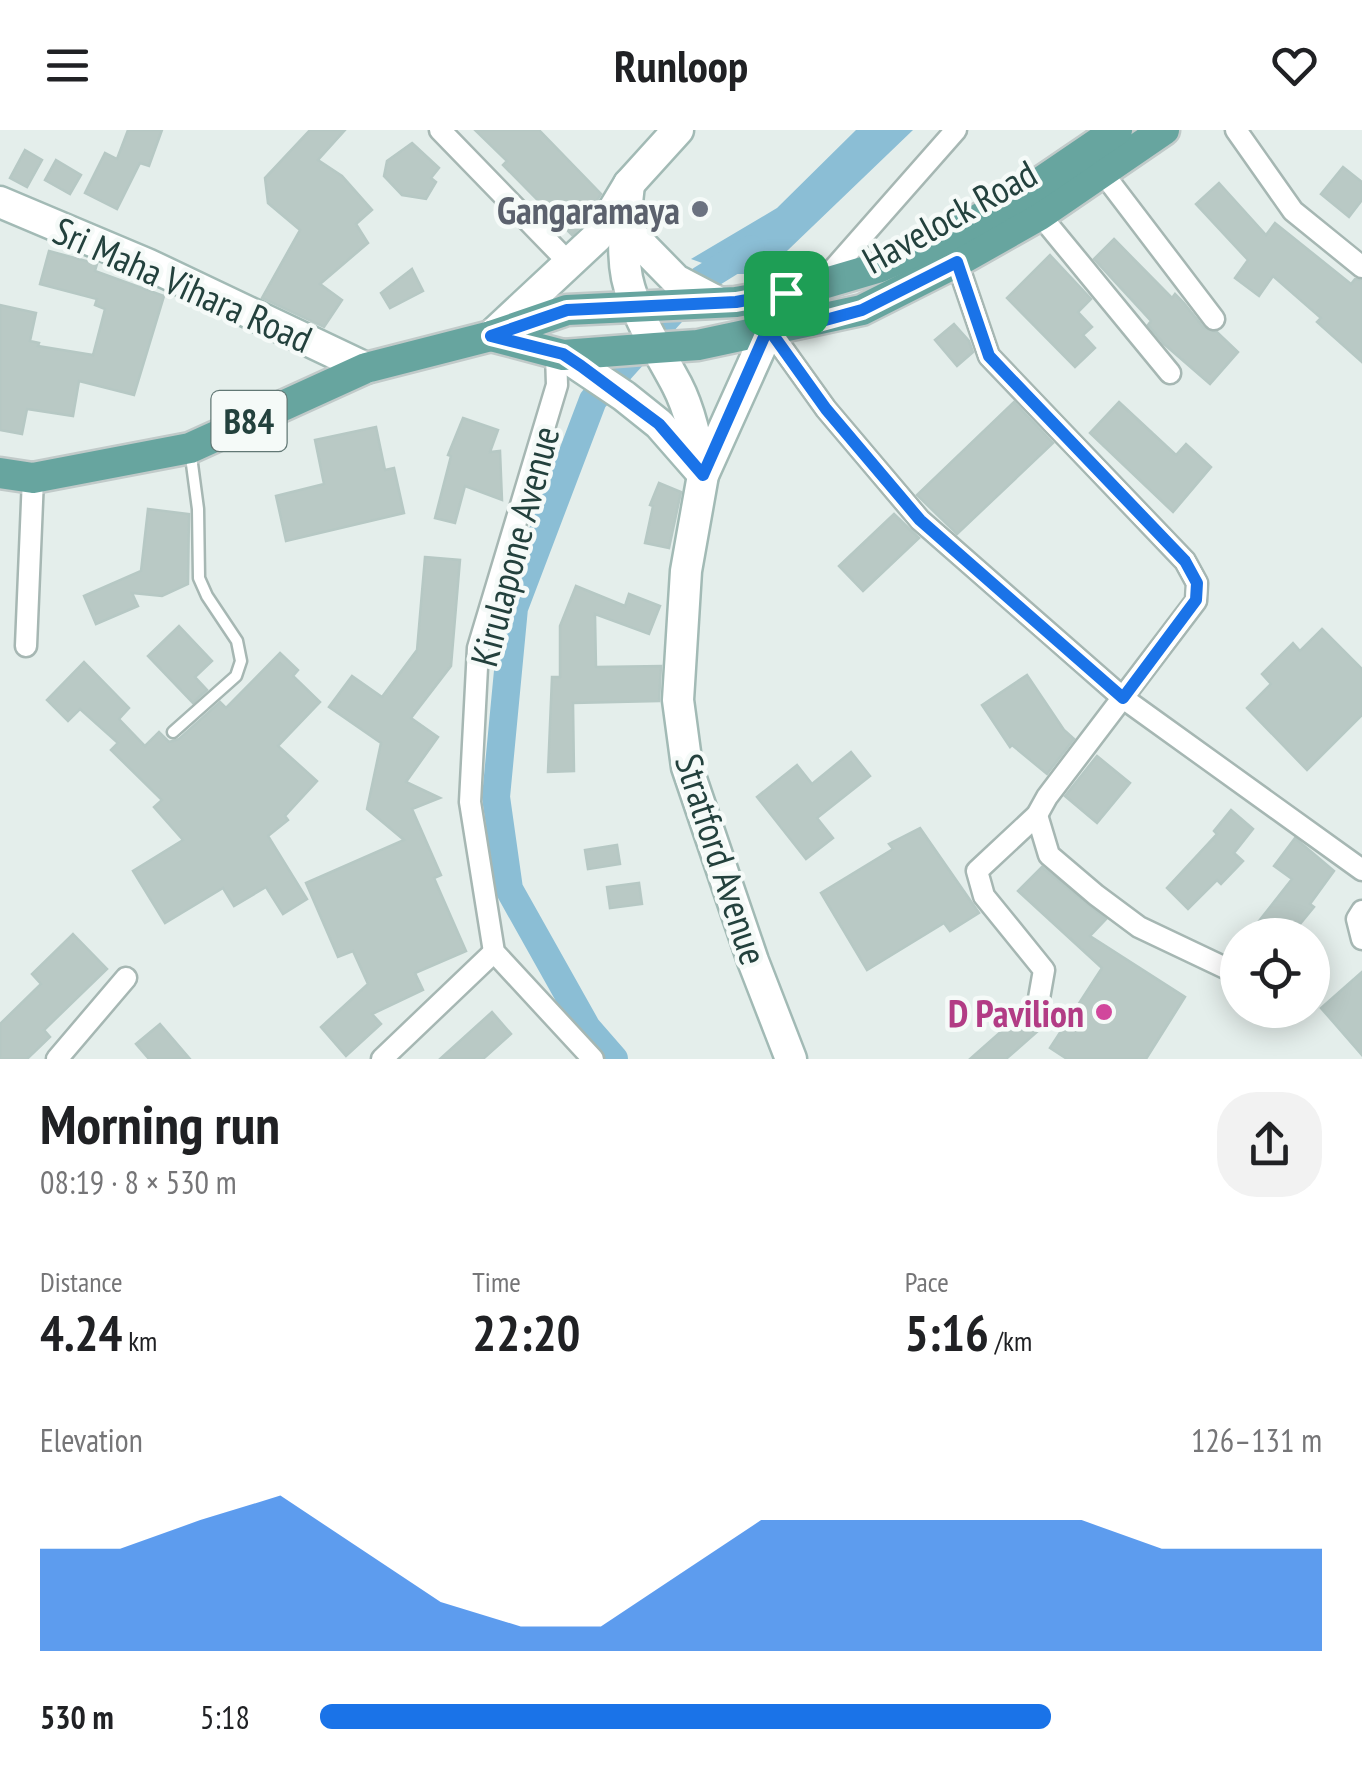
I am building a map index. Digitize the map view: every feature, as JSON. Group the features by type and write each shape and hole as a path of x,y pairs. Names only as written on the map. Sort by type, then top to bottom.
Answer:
{"main road":[{"path":"491,336 597,238 629,184 678,130"},
{"name":"Havelock Road","path":"727,302 786,293 880,267 942,240 1026,192 1117,130"},
{"name":"Havelock Road","path":"662,361 698,344 862,310 1040,214 1164,130"},
{"name":"Stratford Avenue","path":"629,184 624,227 628,279 662,361 678,387 703,475"},
{"name":"Sri Maha Vihara Road","path":"0,202 146,264 366,368"},
{"path":"624,227 676,280 727,302"},
{"name":"Stratford Avenue","path":"786,293 703,475 686,571 678,700 687,767 791,1059"},
{"name":"B84","path":"0,473 33,478 190,448 366,368 491,336 567,310 727,302"},
{"name":"B84","path":"491,336 560,354 662,361"},
{"path":"560,354 659,424 703,475"}],"street":[{"path":"440,130 571,265"},
{"path":"821,284 956,130"},
{"path":"1236,130 1293,211 1362,267"},
{"path":"1102,172 1214,318"},
{"path":"1040,214 1170,374"},
{"path":"957,262 989,356 1185,561 1197,583 1196,600 1037,814 978,871 984,896 1044,970 1038,1004"},
{"path":"768,328 826,409 920,520 1123,698 1362,870"},
{"name":"Kirulapone Avenue","path":"494,952 470,802 478,648 558,386 560,354"},
{"path":"26,646 33,478"},
{"path":"1037,814 1048,855 1096,895 1139,926 1220,965"},
{"path":"1362,911 1358,919 1362,938"},
{"path":"382,1059 494,952 592,1059"},
{"path":"58,1059 126,978"}],"lane":[{"path":"174,732 236,676 241,661 237,642 206,596 199,578 198,508 190,448"}],"water":[{"path":"856,130 913,130 763,274 733,274 691,259 777,208"}],"building":[{"path":"128,130 162,130 149,166 140,163 117,209 85,193 105,153 117,159"},
{"path":"310,130 345,130 318,160 342,176 372,210 356,224 368,243 320,284 342,300 324,327 262,298 300,230 268,203 265,178"},
{"path":"475,130 539,130 601,194 582,225 572,235 503,165 507,161"},
{"path":"412,143 439,168 431,178 436,182 426,199 402,195 384,176 387,161"},
{"path":"25,150 42,160 27,187 10,178"},
{"path":"56,160 81,175 70,194 45,180"},
{"path":"1343,167 1362,182 1362,200 1349,217 1321,194"},
{"path":"1219,183 1266,235 1275,223 1351,284 1355,279 1362,280 1362,362 1317,322 1321,318 1273,276 1259,296 1235,278 1248,260 1196,204"},
{"path":"1114,239 1172,298 1175,294 1204,328 1217,332 1238,352 1210,384 1164,344 1148,325 1151,321 1094,259"},
{"path":"49,251 97,264 95,271 164,296 134,395 79,381 73,416 27,409 22,434 0,430 0,305 36,313 30,341 39,343 38,346 93,355 105,309 95,305 97,299 40,284"},
{"path":"1050,255 1091,299 1078,312 1092,327 1083,335 1095,348 1075,367 1007,298"},
{"path":"412,269 423,291 390,308 381,293"},
{"path":"954,324 973,352 957,366 935,340"},
{"path":"1014,402 1053,443 957,534 917,495"},
{"path":"1119,402 1176,455 1186,444 1211,467 1173,512 1090,433"},
{"path":"463,418 498,430 490,452 500,451 502,500 465,486 455,523 435,518 451,456 448,455"},
{"path":"376,427 385,470 394,468 404,513 286,541 276,496 324,484 315,440"},
{"path":"659,483 681,492 669,548 645,543 653,506 650,505"},
{"path":"148,509 189,514 188,584 162,596 132,593 138,606 96,624 84,596 141,571"},
{"path":"894,514 919,538 863,591 839,566"},
{"path":"425,557 460,560 451,666 411,718 438,737 406,782 440,798 412,809 441,875 434,878 466,951 415,973 423,990 372,1014 381,1024 346,1056 321,1027 368,984 353,951 338,957 306,883 404,840 367,809 381,743 329,707 352,676 382,697 417,650"},
{"path":"576,586 625,606 629,594 660,606 649,634 595,614 596,667 661,666 659,701 573,703 574,771 548,772 552,677 560,677 560,626"},
{"path":"179,626 212,661 195,677 207,690 193,703 148,656"},
{"path":"1322,629 1362,669 1362,715 1307,770 1247,708 1271,684 1262,674 1293,643 1300,651"},
{"path":"280,653 298,670 293,676 320,702 278,746 317,781 285,816 288,820 268,836 307,899 283,914 266,887 234,906 223,888 165,923 133,871 183,840 154,807 162,800 111,750 118,743 80,709 68,721 47,700 84,662 129,708 119,719 145,746 159,732 169,742 179,739 220,702 226,708"},
{"path":"1027,675 1074,739 1047,774 1010,747 982,705"},
{"path":"851,752 870,776 817,818 833,838 806,859 757,797 797,765 812,784"},
{"path":"1097,756 1130,783 1097,823 1065,796"},
{"path":"1231,810 1253,829 1234,853 1243,861 1188,909 1167,888 1217,834 1214,831"},
{"path":"920,828 979,913 950,931 944,923 867,970 821,893 893,849 889,844"},
{"path":"1295,838 1334,871 1310,904 1314,907 1305,918 1261,918 1292,879 1274,866"},
{"path":"617,845 620,864 588,869 585,850"},
{"name":"D Pavilion","path":"1042,867 1106,919 1090,936 1185,997 1146,1059 1067,1059 1050,1048 1102,968 1018,891"},
{"path":"639,883 642,904 610,908 607,887"},
{"path":"73,934 107,969 44,1030 50,1037 27,1059 0,1059 0,1024 41,984 32,974"},
{"path":"1362,972 1362,1055 1330,1018 1330,1000"},
{"path":"492,1012 511,1034 483,1059 440,1059"},
{"path":"1022,1013 1038,1031 1006,1059 970,1059"},
{"path":"160,1024 190,1059 149,1059 136,1044"}],"waterway":[{"path":"614,1059 587,1028 509,889 496,797 514,608 593,400 701,280 751,249"}],"place":[{"name":"Gangaramaya","path":"700,209"},
{"name":"D Pavilion","path":"1104,1012"}],"route":[{"path":"786,293 736,302 567,310 491,336 563,354 659,424 703,475 768,328 818,322 862,310 957,262 989,356 1185,561 1197,583 1196,600 1123,698 920,520 826,409 768,328 786,293"}]}
